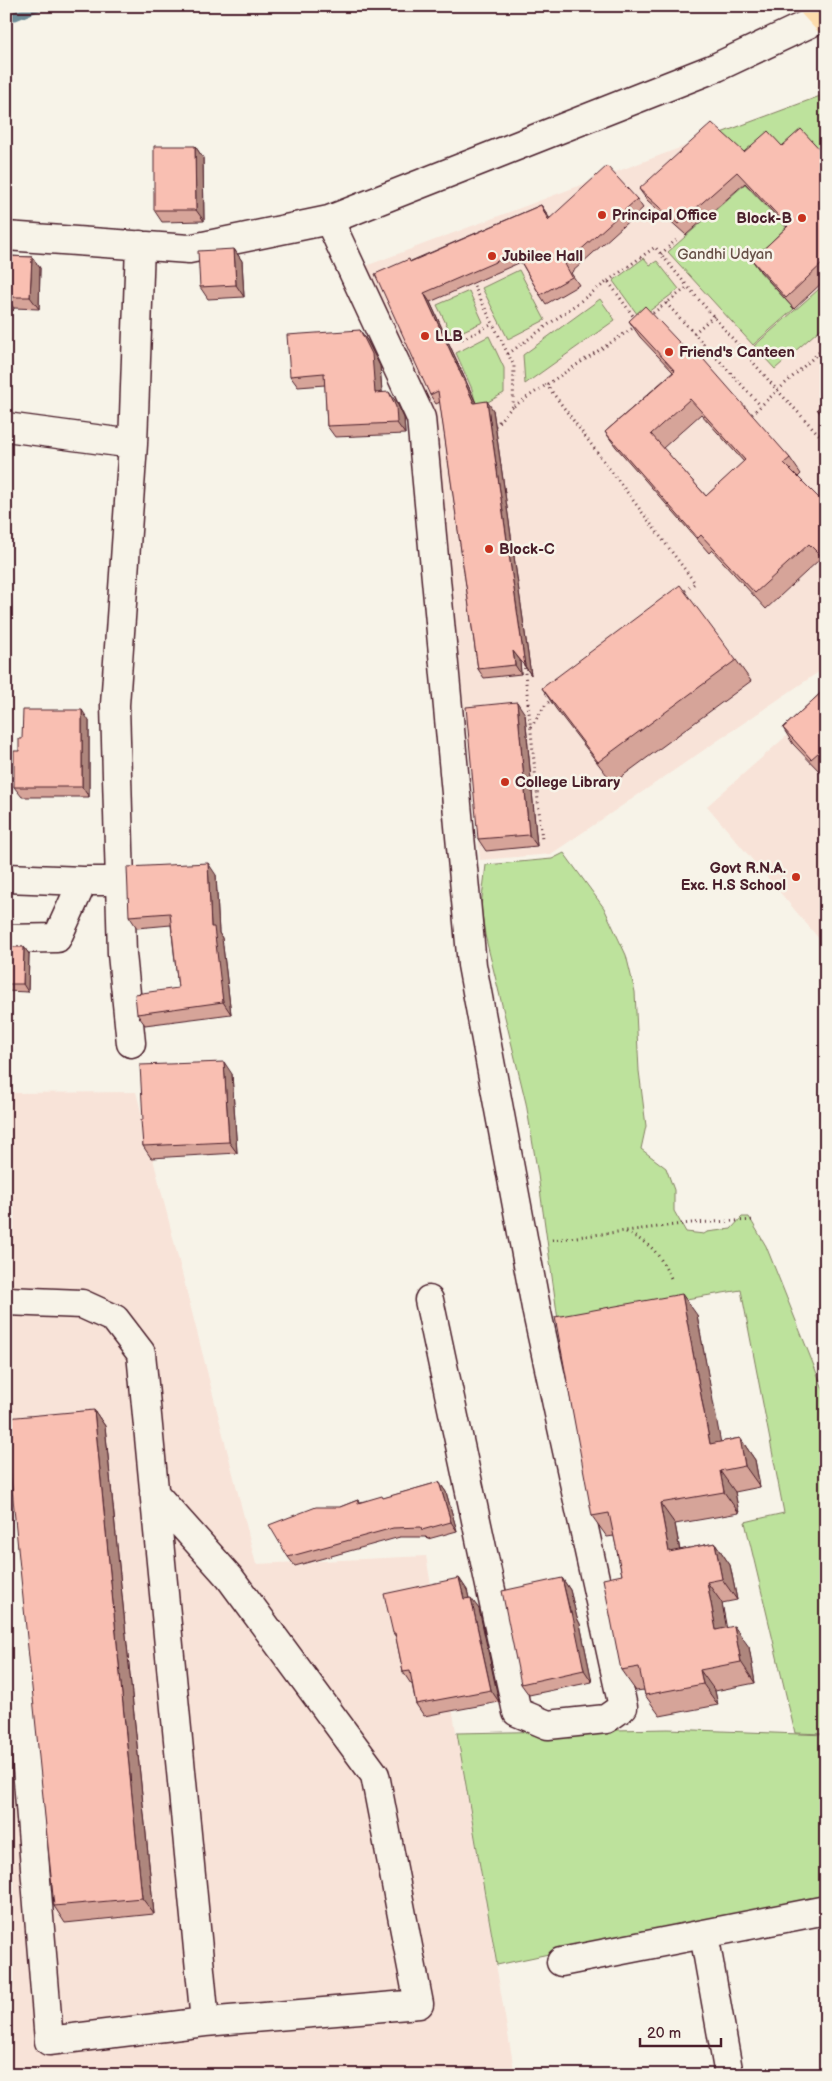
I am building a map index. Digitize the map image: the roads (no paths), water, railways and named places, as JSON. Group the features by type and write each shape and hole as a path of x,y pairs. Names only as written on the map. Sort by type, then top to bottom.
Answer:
{"street":[{"path":"6,236 190,249 330,220 717,67 822,16"},
{"path":"330,220 421,418 472,966 539,1323 622,1706 606,1719 548,1725 517,1712 429,1300"},
{"path":"131,1044 122,954 116,704 133,444 140,245"},
{"path":"6,428 133,444"},
{"path":"6,878 119,881"},
{"path":"6,939 57,938 83,881"},
{"path":"6,1301 82,1304 115,1319 140,1353 205,2022"},
{"path":"6,1508 49,2041 205,2022 418,2004 375,1775 230,1578 154,1493"},
{"path":"562,1962 826,1910"},
{"path":"704,1934 729,2075"}],"waterway":[{"path":"6,15 15,16 39,6"}],"place":[{"name":"Principal Office","path":"602,215"},
{"name":"Block-B","path":"802,218"},
{"name":"Jubilee Hall","path":"492,256"},
{"name":"LLB","path":"425,336"},
{"name":"Friend's Canteen","path":"669,352"},
{"name":"Block-C","path":"489,549"},
{"name":"College Library","path":"505,782"},
{"name":"Govt R.N.A. Exc. H.S School","path":"796,877"}],"park label":[{"name":"Gandhi Udyan","path":"725,254"}]}
